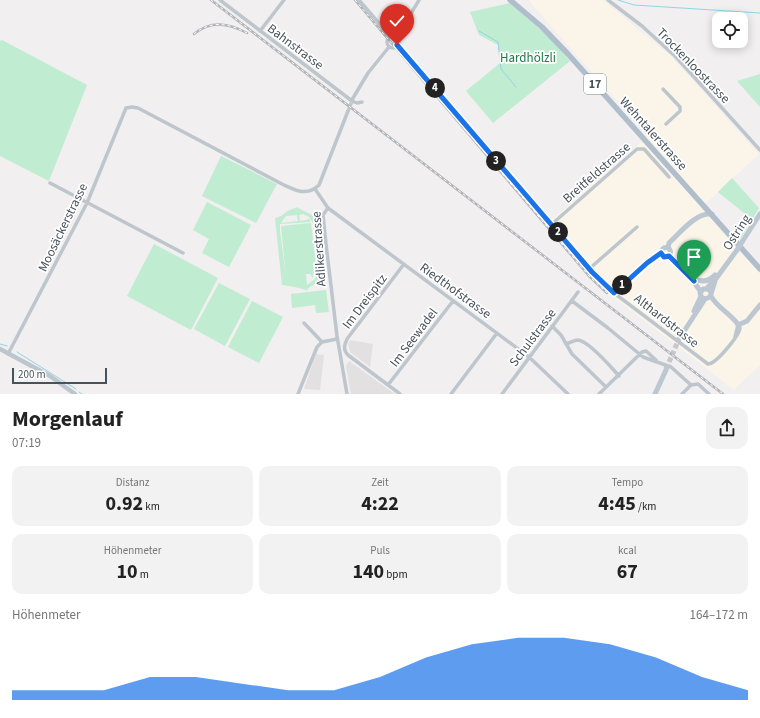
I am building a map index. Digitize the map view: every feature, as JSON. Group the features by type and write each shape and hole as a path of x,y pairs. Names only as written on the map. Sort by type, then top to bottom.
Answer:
{"main road":[{"name":"Wehntalerstrasse","path":"510,0 542,27 568,54 760,269"},
{"path":"699,200 702,210 699,217"},
{"path":"668,248 670,243 699,217 712,214"},
{"name":"Ostring","path":"679,338 715,280 737,250 760,214"},
{"path":"668,248 663,248 661,253 664,257 669,256 732,322 738,325 747,321 760,305"},
{"path":"668,248 671,251 669,256"},
{"path":"692,279 707,281 726,266"},
{"path":"655,394 666,370"}],"street":[{"name":"Bahnstrasse","path":"220,0 352,101 357,103 362,102"},
{"path":"260,31 284,0"},
{"path":"359,0 390,36 394,35 397,37"},
{"path":"353,98 368,73 390,47 394,48 397,45 397,37 419,0"},
{"name":"Trockenloostrasse","path":"608,0 642,26 676,57 760,150"},
{"path":"390,36 388,42 390,47"},
{"name":"Althardstrasse","path":"397,45 589,269 614,293 705,363 712,364 716,361 739,331 738,325"},
{"path":"663,89 680,107 680,111 666,124"},
{"name":"Moosäckerstrasse","path":"8,354 87,203 124,111 129,107 138,108 295,190 307,192 315,189"},
{"path":"315,189 322,180 348,111"},
{"name":"Breitfeldstrasse","path":"552,224 636,149 644,149 669,177"},
{"path":"50,183 183,253"},
{"name":"Adlikerstrasse","path":"315,189 328,208 323,215 324,230 337,339 347,394"},
{"name":"Riedthofstrasse","path":"328,208 530,357 568,394"},
{"path":"589,269 636,227"},
{"path":"614,293 647,263 661,253"},
{"name":"Im Dreispitz","path":"388,385 350,357 344,351 344,346 347,339 404,264"},
{"name":"Schulstrasse","path":"502,394 578,292"},
{"name":"Im Seewadel","path":"388,385 453,301"},
{"path":"572,301 641,354"},
{"path":"304,323 322,342"},
{"path":"552,326 561,334 572,354 606,387"},
{"path":"451,394 497,333"},
{"path":"298,394 314,353 322,342 337,339"},
{"path":"566,344 575,340 583,342 598,354 618,376"},
{"path":"0,349 50,376 75,394"},
{"path":"599,394 642,352 646,351 656,360 671,367 691,385"},
{"path":"682,394 691,385 698,384 709,394"},
{"path":"388,385 400,394"}],"shaded area":[{"path":"603,0 670,55 759,154 701,208 760,274 760,365 734,390 611,295 570,255 545,226 648,136 529,1"},
{"path":"350,340 373,344 370,367 350,352 348,344"},
{"path":"316,354 324,355 320,390 304,389"},
{"path":"349,361 395,394 351,394 346,366"}],"green space":[{"name":"Hardhölzli","path":"510,3 549,37 570,61 493,123 466,91 500,63 498,45 479,35 470,12"},
{"path":"2,40 87,85 49,181 0,156 0,41"},
{"path":"760,74 760,107 737,81"},
{"path":"221,156 277,184 256,223 202,196"},
{"path":"732,178 759,208 740,240 733,232 749,217 718,192"},
{"path":"207,202 251,225 229,267 202,253 209,239 193,230"},
{"path":"296,208 312,215 317,224 322,269 316,283 307,289 308,291 282,285 275,218","holes":["303,214 309,217 313,223 318,269 317,273 311,223 281,226 286,277 280,224 310,222 310,219 300,221 299,215","297,215 298,221 281,223 286,216","313,273 317,273 315,279 307,285 306,274 310,274 313,278"]},
{"path":"154,244 218,278 191,330 127,296"},
{"path":"219,283 250,299 225,346 194,329"},
{"path":"326,290 329,312 316,313 315,305 292,308 291,294"},
{"path":"252,301 283,317 259,363 228,347"}],"waterway":[{"path":"618,0 634,5 760,13"},
{"path":"479,31 498,42 501,69 516,87"},
{"path":"0,344 7,346"},
{"path":"17,352 76,389"}],"tunnel":[{"path":"348,111 353,99"},
{"path":"666,369 679,339"}],"railway":[{"path":"211,0 723,394"},
{"path":"355,0 589,276 607,293"},
{"path":"194,34 207,27 220,24 233,27 247,33"}],"route":[{"path":"397,45 592,272 614,293 647,263 661,253 664,257 669,256 694,281"}]}
